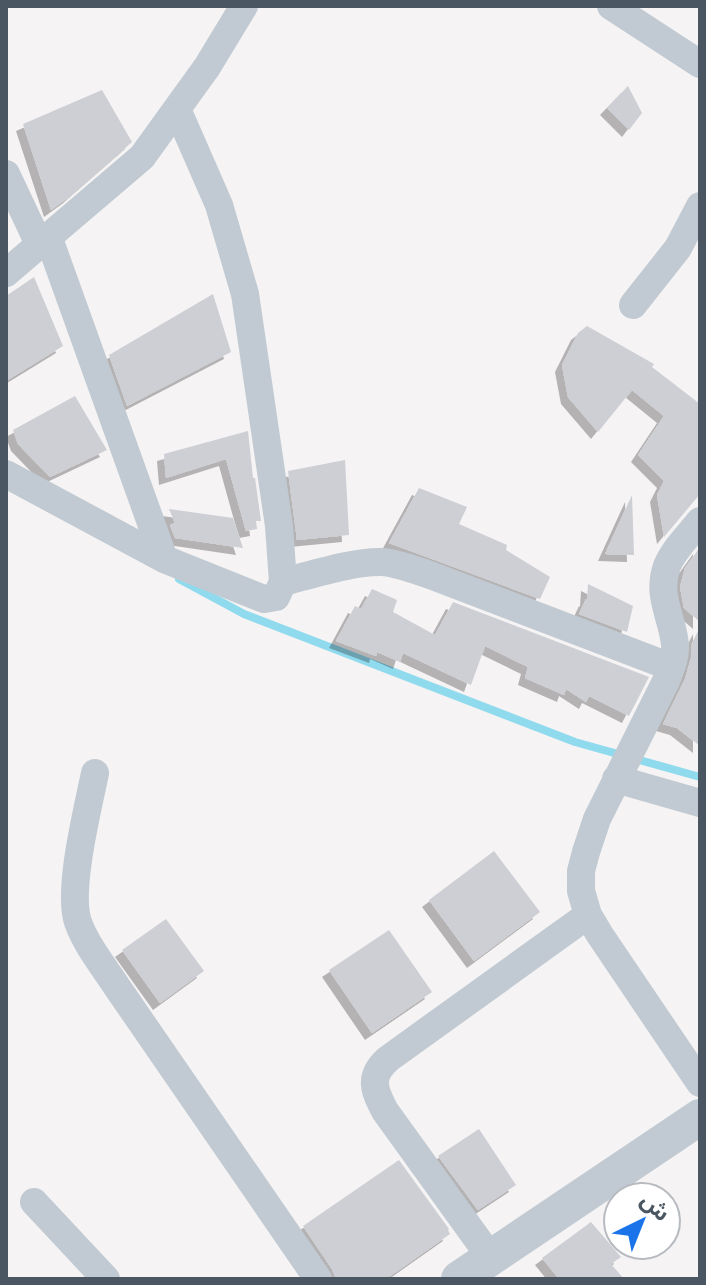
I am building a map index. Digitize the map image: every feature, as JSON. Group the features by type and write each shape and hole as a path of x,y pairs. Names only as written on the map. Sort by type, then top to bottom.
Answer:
{"street":[{"path":"6,273 142,157 207,67 244,6"},
{"path":"611,6 700,64"},
{"path":"6,474 164,559 264,599 276,597 282,588 279,526 245,294 219,205 177,109"},
{"path":"6,174 44,240 164,559"},
{"path":"633,305 678,248 700,206"},
{"path":"700,521 675,552 667,568 665,606 675,646 671,667 597,819 581,871 581,891 588,915 700,1083"},
{"path":"283,582 362,564 382,562 403,566 671,667"},
{"path":"670,623 700,646"},
{"path":"95,773 74,897 78,921 117,987 318,1279"},
{"path":"616,779 700,803"},
{"path":"491,1258 385,1111 374,1087 374,1077 388,1059 588,915"},
{"path":"459,1279 700,1117"},
{"path":"34,1202 106,1279"}],"building":[{"path":"628,86 642,113 629,130 607,108"},
{"path":"102,90 132,142 51,210 23,124"},
{"path":"34,277 63,346 6,381 6,296"},
{"path":"213,294 231,352 127,406 109,355"},
{"path":"587,326 654,364 652,367 700,404 700,494 664,537 657,495 664,481 638,455 664,416 632,390 598,432 568,397 562,365 578,333"},
{"path":"75,396 107,450 50,477 18,444 13,430"},
{"path":"248,431 261,521 256,521 257,529 246,531 226,459 166,478 164,454"},
{"path":"345,460 349,535 297,540 288,471"},
{"path":"419,488 467,507 459,524 507,545 506,550 550,577 540,599 389,543"},
{"path":"632,495 634,555 605,554"},
{"path":"169,509 233,518 243,548 175,538 170,525 175,523"},
{"path":"700,547 700,622 684,608 680,587 685,568"},
{"path":"588,584 633,606 627,632 579,614 587,600"},
{"path":"372,589 397,600 393,612 435,635 453,602 649,677 629,716 589,696 586,702 566,689 564,695 525,678 528,667 485,646 471,685 403,653 400,662 336,641 355,606 361,609"},
{"path":"700,627 700,746 677,728 663,724 685,679 692,643"},
{"path":"494,851 540,912 474,961 429,900"},
{"path":"166,919 204,971 160,1003 122,950"},
{"path":"389,930 432,992 372,1033 329,970"},
{"path":"479,1129 516,1185 478,1210 438,1156"},
{"path":"399,1160 450,1234 386,1279 336,1279 303,1226"},
{"path":"591,1222 602,1235 602,1261 615,1261 611,1264 624,1279 559,1279 542,1258"}],"waterway":[{"path":"179,579 244,614 575,742 700,777"}]}
